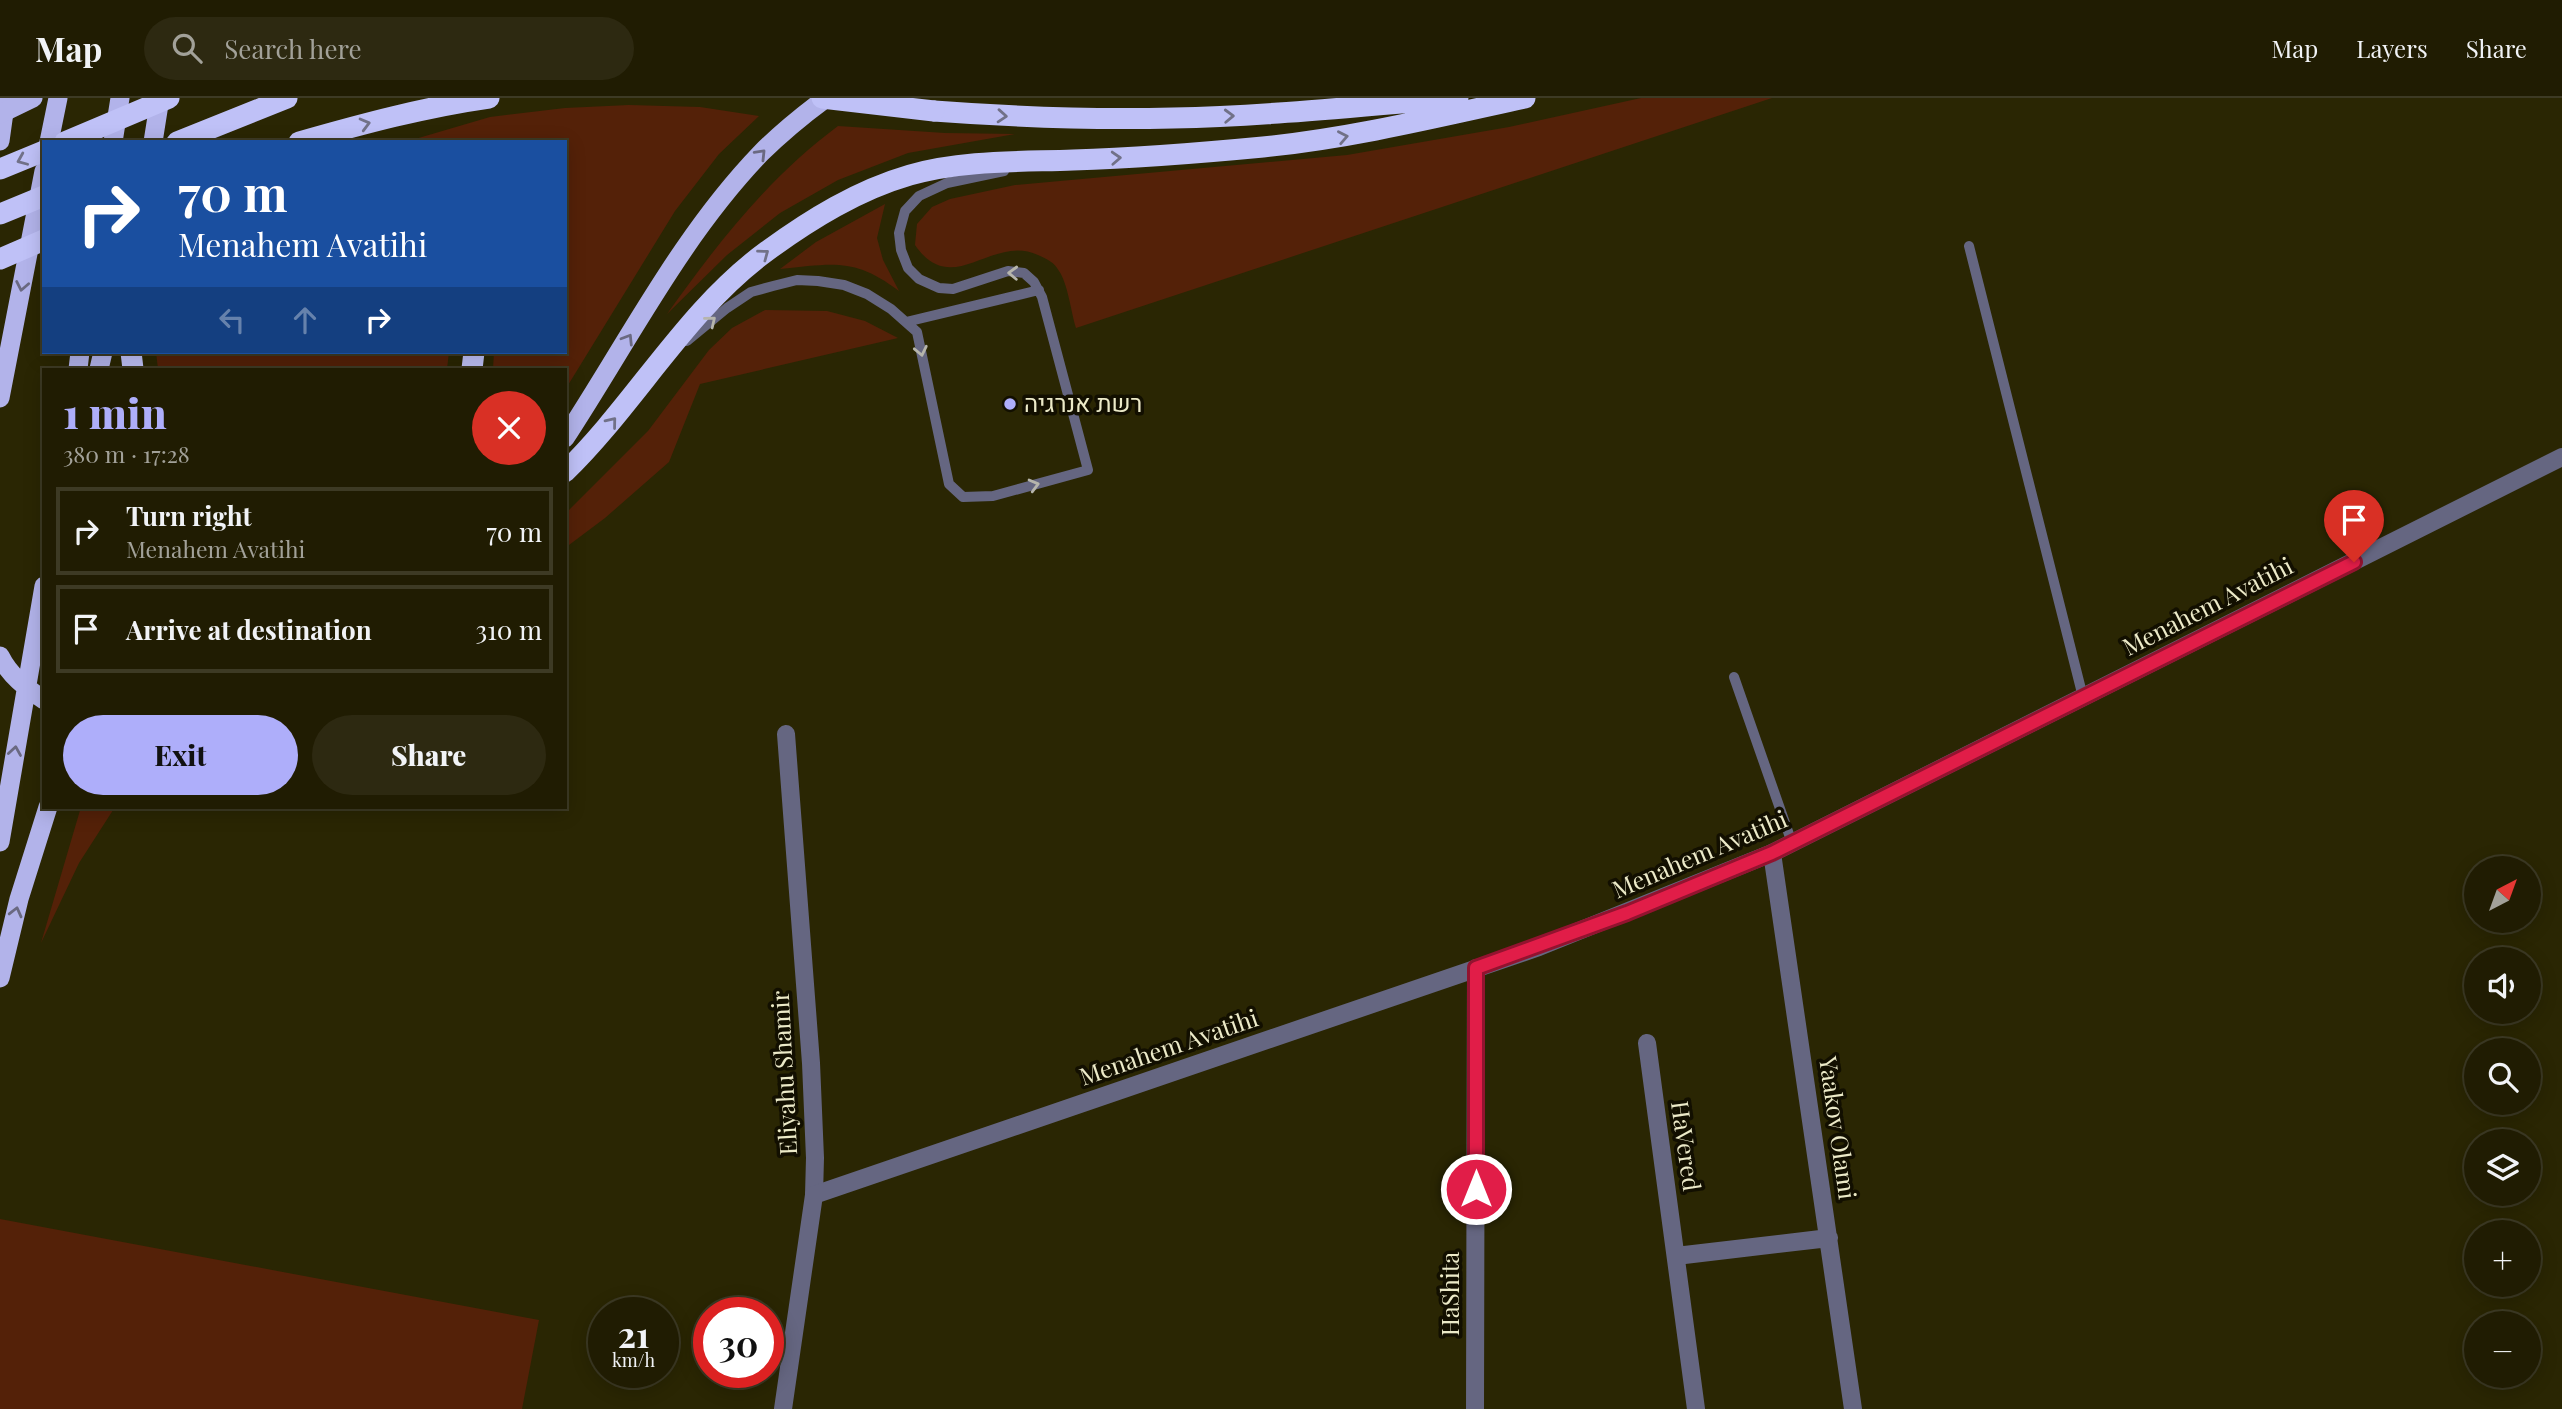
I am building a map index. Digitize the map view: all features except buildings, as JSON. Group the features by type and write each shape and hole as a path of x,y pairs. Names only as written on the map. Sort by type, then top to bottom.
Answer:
{"highway":[{"path":"0,141 6,98"},
{"path":"0,114 33,98"},
{"path":"49,140 58,98"},
{"path":"113,140 120,98"},
{"path":"153,140 160,98"},
{"path":"70,140 169,98"},
{"path":"182,140 287,98"},
{"path":"306,140 385,118 489,98"},
{"path":"567,435 662,285 725,195 760,154 824,98 1020,118 1174,118 1260,115 1458,98"},
{"path":"567,470 597,441 712,299 764,253 829,210 868,190 911,175 986,162 1189,153 1335,139 1525,98"},
{"path":"0,169 42,152"},
{"path":"0,398 42,181"},
{"path":"0,214 42,197"},
{"path":"0,259 42,241"},
{"path":"0,842 42,601"},
{"path":"0,656 8,671 25,688 42,699"},
{"path":"0,978 19,899 47,809"}],"street":[{"name":"Menahem Avatihi","path":"814,1195 1476,968 1614,918 1772,853 2562,457"},
{"name":"Eliyahu Shamir","path":"783,1409 814,1195 815,1158 811,1063 786,734"},
{"name":"Yaakov Olami","path":"1772,853 1853,1409"},
{"name":"HaShita","path":"1475,1409 1476,968"},
{"name":"HaVered","path":"1647,1043 1696,1409"},
{"path":"1676,1256 1829,1238"}],"lane":[{"path":"643,384 693,335 751,292 797,280 844,285 867,294 891,309 917,332 949,484 963,497 993,496 1088,470 1039,290 1034,282 1024,273 1008,271 953,289 939,288 919,279 908,268 901,250 899,233 905,211 919,196 947,183 1006,170 1075,160"},
{"path":"1969,246 2083,697"},
{"path":"906,322 1039,290"},
{"path":"1734,677 1792,844"}],"shaded area":[{"path":"1641,98 1772,98 1076,328 1062,277 1050,261 1021,251 1005,252 958,267 944,267 929,260 915,245 917,224 932,207 950,199 1015,185 1347,155 1509,127"},
{"path":"629,105 700,107 759,116 719,154 675,211 567,387 567,368 493,368 494,354 567,354 567,140 412,140 490,117 565,108"},
{"path":"838,126 945,133 1015,134 908,153 838,180 780,213 727,255 667,314 745,213 789,167"},
{"path":"885,204 877,238 883,260 899,291 869,273 842,265 780,269 816,242"},
{"path":"765,310 827,311 865,321 898,338 700,384 669,462 605,518 567,546 567,512 648,431 709,350 732,328"},
{"path":"156,354 449,354 447,368 158,368"},
{"path":"80,809 114,809 79,863 41,943"},
{"path":"0,1219 539,1320 522,1409 0,1409"}],"place":[{"name":"רשת אנרגיה","path":"1010,404"}],"route":[{"path":"1476,1189 1476,968 1627,913 1772,853 2354,562"}]}
